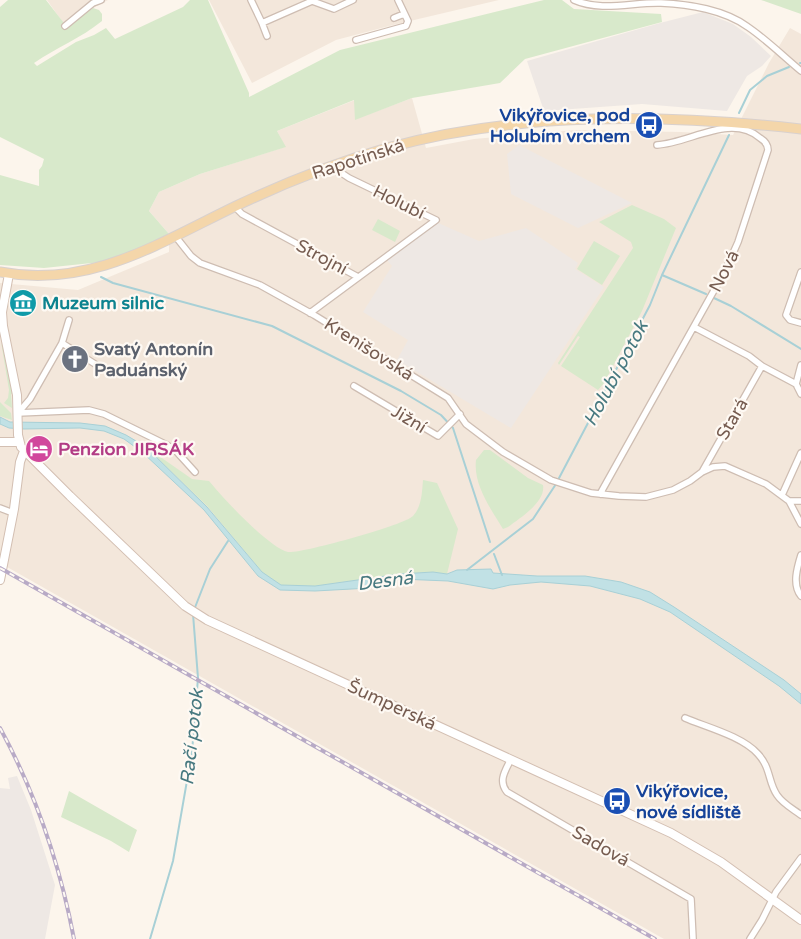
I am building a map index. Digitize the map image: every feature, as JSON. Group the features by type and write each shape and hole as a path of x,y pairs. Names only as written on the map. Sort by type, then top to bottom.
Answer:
{"main road":[{"name":"Rapotínská","path":"4,273 53,275 88,270 129,258 279,186 331,166 418,140 507,126 629,118 735,122 801,129"}],"street":[{"path":"65,26 92,2 101,0"},
{"path":"251,0 267,36"},
{"path":"262,23 312,1 334,9 353,0"},
{"path":"356,40 406,26 408,21 398,0"},
{"path":"574,0 583,4 602,6 661,3 716,12 747,26 801,71"},
{"path":"394,18 404,14"},
{"name":"Nová","path":"600,494 726,269 738,242 768,154 768,145 749,129 720,128 668,144 657,145"},
{"name":"Holubí","path":"331,166 357,182 436,220 358,277"},
{"name":"Strojní","path":"235,207 242,214 358,277 310,313"},
{"name":"Krenišovská","path":"176,237 191,256 200,263 260,285 310,313 448,398 466,424 504,452 551,480 591,493 646,497 673,490 702,472"},
{"path":"801,272 786,315 790,320 801,323"},
{"path":"0,442 19,442 18,416 12,371 1,309 4,273"},
{"path":"18,416 30,399 62,343 68,320"},
{"path":"694,328 796,384 801,394"},
{"path":"62,343 95,364"},
{"path":"796,384 801,365"},
{"name":"Stará","path":"702,472 762,366"},
{"name":"Jižní","path":"354,386 438,436 460,414"},
{"path":"18,416 89,410 104,414 167,445 176,451 195,472"},
{"name":"Šumperská","path":"19,442 24,451 193,612 671,833 721,862 801,920"},
{"path":"0,580 20,462 24,451"},
{"path":"782,495 801,453"},
{"path":"702,472 712,467 725,466 766,484 789,500 801,524"},
{"path":"789,500 801,501"},
{"path":"0,508 13,512"},
{"path":"801,555 796,582 797,591 801,596"},
{"path":"685,718 738,740 756,752 767,766 776,793 782,802 801,815"},
{"name":"Sadová","path":"511,759 503,778 503,786 507,792 691,899 693,939"},
{"path":"750,939 762,920 772,898 801,858"}],"shaded area":[{"path":"47,0 108,0 64,24"},
{"path":"209,0 499,0 336,40 252,83"},
{"path":"703,12 733,24 751,37 771,56 762,66 747,76 727,111 642,104 544,111 527,61"},
{"path":"790,28 801,34 801,939 664,939 0,563 0,283 78,290 169,252 169,234 149,211 159,192 200,174 285,147 277,131 355,100 356,119 412,98 426,148 474,139 576,130 733,135 769,63"},
{"path":"519,145 632,203 578,228 511,194 507,154"},
{"path":"436,222 479,241 526,228 578,263 575,269 604,287 511,428 397,360 408,340 363,312 392,266 386,259"},
{"path":"17,776 31,810 55,885 45,939 0,939 0,788 10,789 8,778"}],"green space":[{"path":"8,0 46,0 67,27 93,8 99,10 102,14 102,21 86,33 34,63 37,66 76,42 106,28 115,39 183,7 190,0 208,0 249,93 249,97 340,50 544,0 562,0 574,9 661,14 662,22 525,59 500,83 412,98 355,120 354,100 277,131 286,147 200,174 159,192 149,211 169,234 111,261 44,268 0,265 0,175 39,186 39,170 44,159 0,137 0,7"},
{"path":"761,0 801,0 801,14"},
{"path":"632,205 664,219 676,228 642,311 604,383 598,390 561,366 580,337 578,336 559,365 558,363 633,248 631,242 599,222"},
{"path":"378,219 400,231 395,242 372,230"},
{"path":"594,241 620,256 602,285 577,269"},
{"path":"1,342 13,394 11,394 12,408 4,403 8,398 9,390"},
{"path":"0,402 11,413 12,420 0,416"},
{"path":"146,447 192,479 209,481 258,532 270,542 288,552 352,538 406,520 413,516 418,508 423,480 437,483 458,529 447,574 433,572 400,574 315,586 281,585 262,572 207,506"},
{"path":"484,450 490,450 528,478 543,485 540,497 531,509 503,529 488,505 477,479 476,460"},
{"path":"69,791 137,830 129,852 111,841 61,817"}],"water":[{"name":"Desná","path":"0,417 10,422 80,423 105,426 126,435 146,447 207,507 262,572 281,585 315,586 400,574 433,572 447,574 457,570 491,569 493,573 537,576 585,576 621,582 650,592 784,680 801,694 801,704 779,686 670,612 640,599 590,586 541,582 510,585 493,589 448,581 400,579 370,588 315,591 280,590 258,576 204,510 142,452 124,439 104,431 80,428 9,428 0,424"}],"waterway":[{"name":"Holubí potok","path":"739,113 750,90 767,76 789,67"},
{"name":"Holubí potok","path":"558,480 650,305 662,275 729,135"},
{"path":"662,275 706,294"},
{"path":"101,277 113,283 272,326 401,391 441,415 453,428 490,542"},
{"path":"714,298 731,306 801,349"},
{"name":"Holubí potok","path":"467,570 533,519 556,484"},
{"name":"Račí potok","path":"194,610 210,569 228,541"},
{"path":"494,554 502,575"},
{"name":"Račí potok","path":"150,939 173,861 192,752 198,678 193,614"}],"railway":[{"path":"0,568 655,939"},
{"path":"0,728 36,804 62,884 74,939"}],"place":[{"name":"Vikýřovice, pod Holubím vrchem","path":"649,125"},
{"name":"Muzeum silnic","path":"23,303"},
{"name":"Svatý Antonín Paduánský","path":"75,359"},
{"name":"Penzion JIRSÁK","path":"39,449"},
{"name":"Vikýřovice, nové sídliště","path":"617,801"}]}
